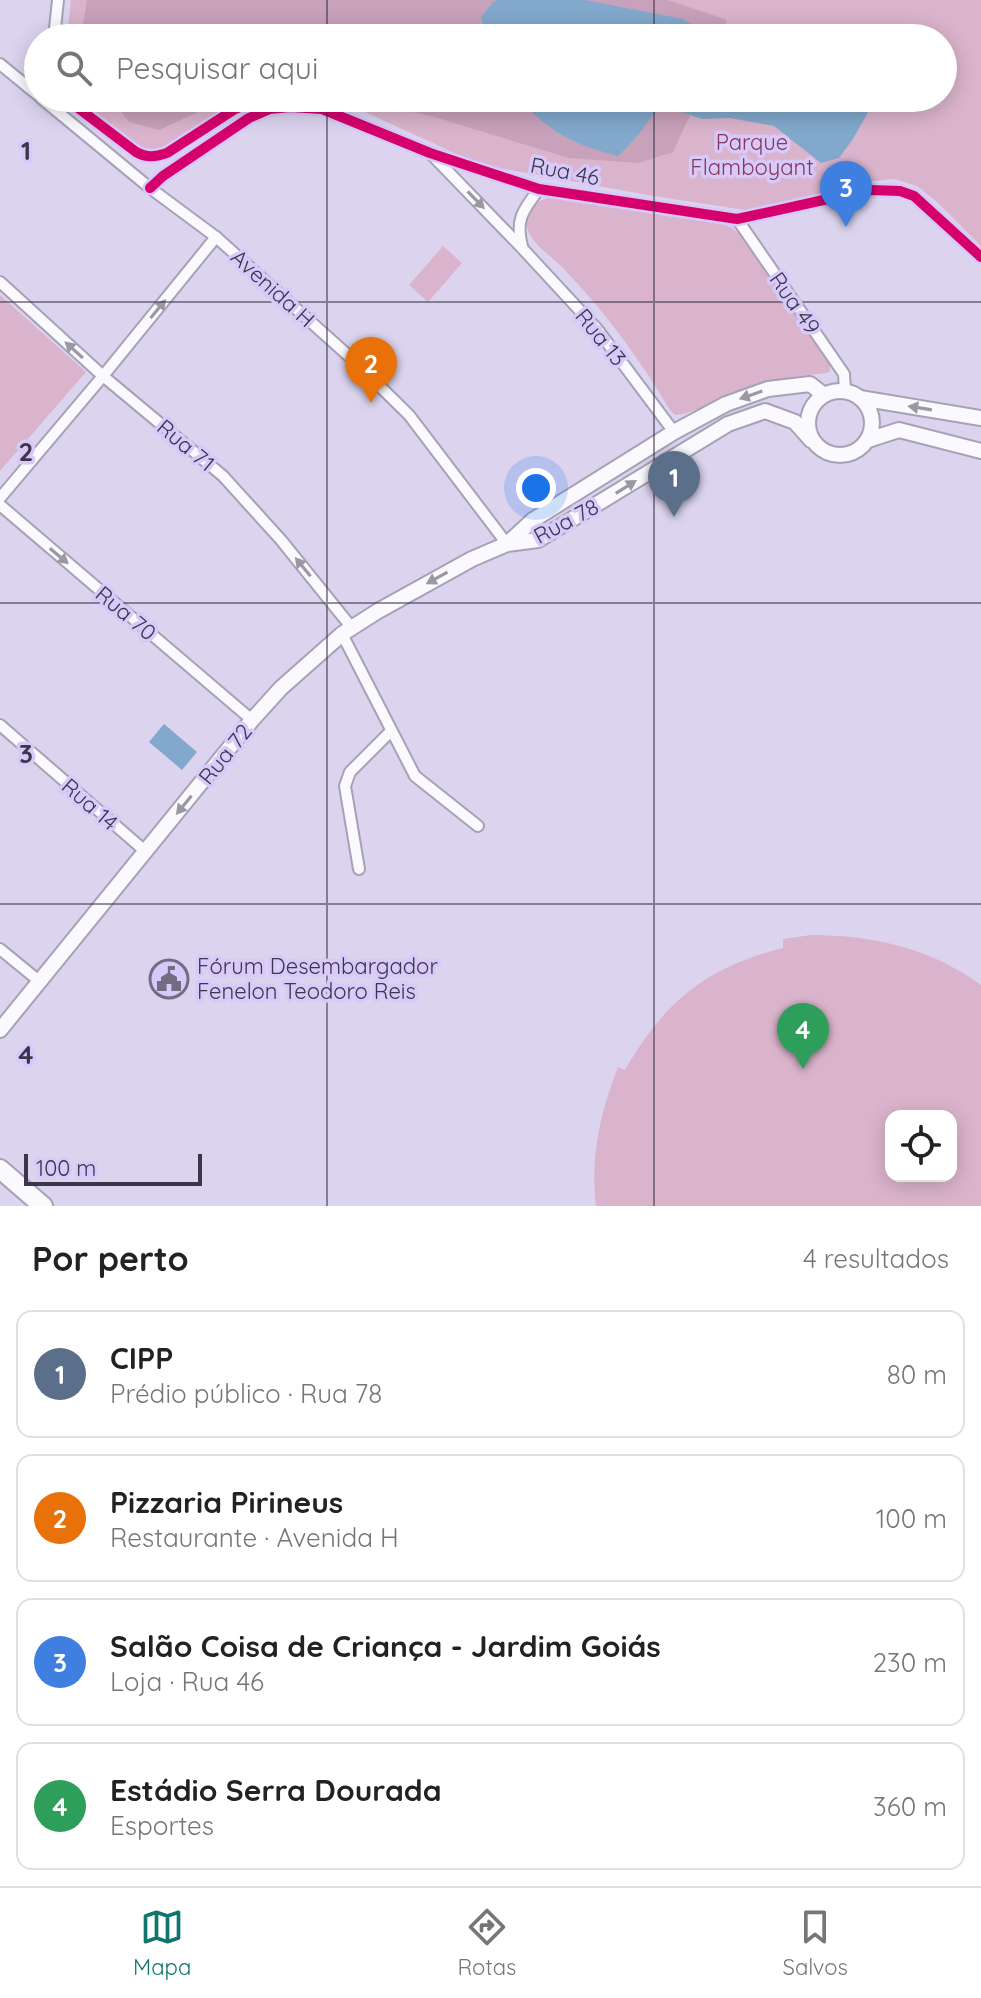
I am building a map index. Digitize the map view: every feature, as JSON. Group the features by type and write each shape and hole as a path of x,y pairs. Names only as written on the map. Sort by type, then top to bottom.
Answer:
{"highway":[{"path":"0,1169 43,1206"}],"main road":[{"name":"Rua 78","path":"507,544 533,520 674,432 726,404 768,389 810,384 824,395"},
{"path":"981,418 834,391 816,401 807,420 811,440 827,454 837,456 855,452 868,440 899,430 981,451"},
{"path":"860,398 866,404 872,422 868,440"},
{"name":"Rua 78","path":"507,544 538,540 728,424 765,411 795,422 811,440"},
{"name":"Rua 72","path":"0,1030 281,688 347,631 378,611 472,559 507,544"}],"street":[{"path":"55,24 58,0"},
{"name":"Avenida H","path":"0,64 24,84"},
{"name":"Avenida H","path":"58,112 150,188 216,237 351,358 409,415 507,544"},
{"name":"Rua 46","path":"150,188 249,118 263,112"},
{"name":"Rua 46","path":"329,112 430,153 539,189 737,219 869,190 900,191 914,196 981,257"},
{"name":"Rua 13","path":"430,153 597,329 674,432"},
{"path":"522,248 518,232 521,215 539,189"},
{"name":"Rua 49","path":"737,219 844,374 845,391"},
{"path":"0,498 216,237"},
{"name":"Rua 71","path":"0,282 103,376 223,476 281,540 347,631 391,731 415,776 478,826"},
{"name":"Rua 70","path":"0,505 252,720"},
{"name":"Rua 14","path":"0,725 145,851"},
{"path":"359,869 345,786 350,772 391,731"},
{"path":"0,949 39,981"}],"green space":[{"name":"Parque Flamboyant","path":"71,0 981,0 981,246 917,186 894,179 867,182 769,209 751,211 499,168 463,157 365,112 957,112 957,24 68,24"},
{"path":"83,112 230,112 167,153 151,156 136,152"},
{"path":"549,198 731,227 830,365 830,371 751,387 691,412 675,415 606,317 530,235 528,213 534,205"},
{"path":"443,246 462,263 428,302 409,285"},
{"path":"0,295 86,372 0,471"},
{"path":"811,935 878,941 921,953 962,972 981,985 981,1206 596,1206 594,1170 598,1135 618,1067 625,1070 655,1025 709,977 756,956 783,948 783,939"}],"shaded area":[{"path":"87,0 668,0 727,20 726,24 83,24"},
{"path":"122,112 198,112 159,130 129,122"},
{"path":"412,112 692,112 673,152 639,163 569,158"}],"water":[{"path":"585,0 683,19 691,24 483,24 481,17 493,2"},
{"path":"533,112 654,112 618,156 563,136"},
{"path":"681,112 868,112 839,158 821,163 774,126 730,118 702,119"},
{"path":"164,724 197,752 182,770 149,742"}],"cycle path":[{"path":"83,112 136,152 151,156 167,153 230,112"},
{"path":"150,188 249,118 263,112"},
{"path":"329,112 430,153 539,189 737,219 869,190 900,191 914,196 981,257"}],"place":[{"name":"Salão Coisa de Criança - Jardim Goiás","path":"846,227"},
{"name":"Pizzaria Pirineus","path":"371,403"},
{"name":"CIPP","path":"674,517"},
{"name":"Fórum Desembargador Fenelon Teodoro Reis","path":"169,979"},
{"name":"Estádio Serra Dourada","path":"803,1069"}]}
